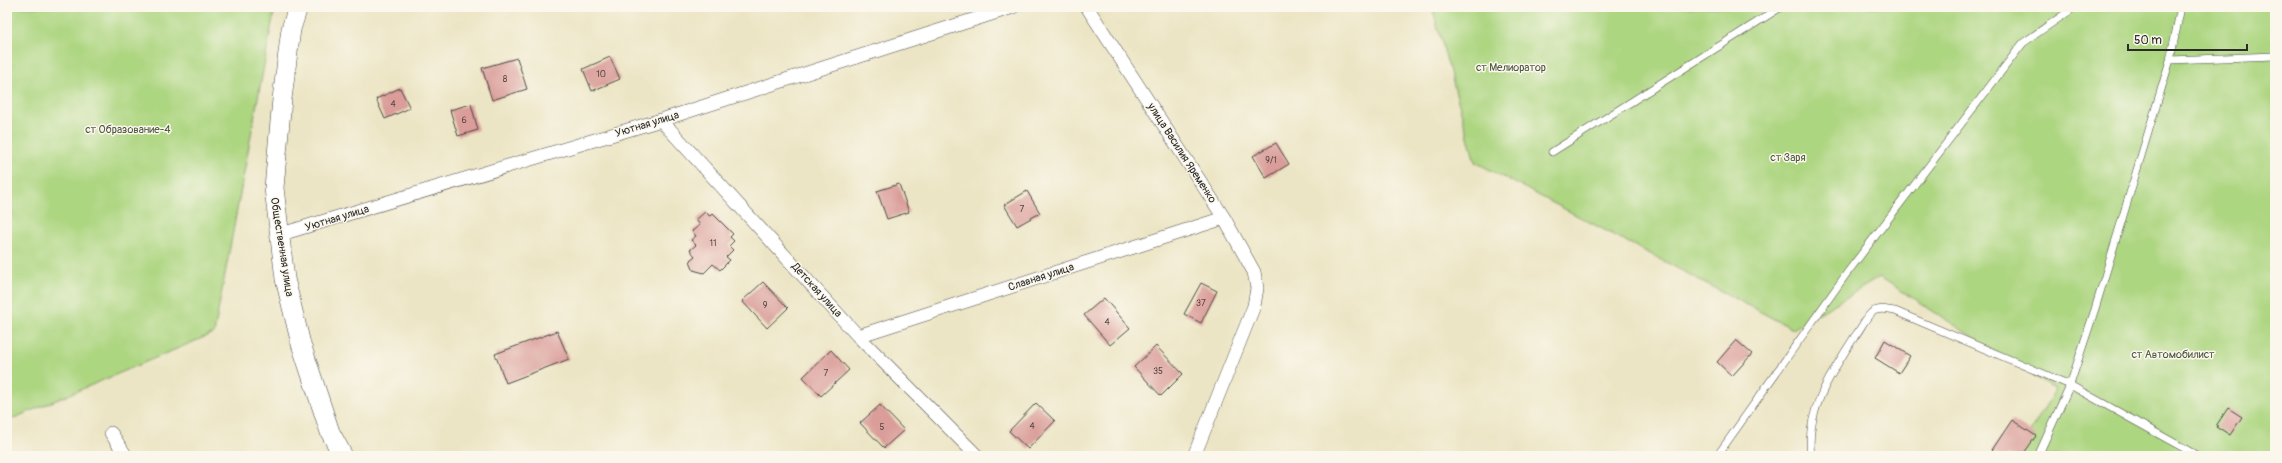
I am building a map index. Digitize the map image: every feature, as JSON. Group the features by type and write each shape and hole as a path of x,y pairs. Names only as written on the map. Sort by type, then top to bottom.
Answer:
{"main road":[{"name":"Общественная улица","path":"298,7 291,29 282,98 275,173 274,188 278,235 285,279 301,344 330,432 343,456"}],"street":[{"name":"Уютная улица","path":"278,235 661,120 1013,7"},
{"name":"улица Василия Яременко","path":"1087,7 1224,218 1254,272 1257,288 1254,306 1194,456"},
{"name":"Детская улица","path":"661,120 858,336 977,456"},
{"name":"Славная улица","path":"858,336 1224,218"},
{"path":"111,433 126,456"}],"lane":[{"path":"1552,152 1781,7"},
{"path":"1717,456 1847,273 2023,44 2075,7"},
{"path":"2038,456 2070,385 2095,309 2170,60 2181,7"},
{"path":"2170,60 2275,56"},
{"path":"1798,456 1812,456 1809,440 1811,424 1822,394 1845,352 1871,313 1881,309 1895,311 2070,385 2198,456"}],"green space":[{"name":"ст Образование-4","path":"7,7 275,7 214,333 7,421"},
{"name":"ст Заря","path":"1432,7 2275,7 2275,456 2016,456 2055,390 1880,277 1793,329 1475,162"}],"building":[{"path":"610,57 620,79 592,91 583,69"},
{"path":"517,58 527,89 492,100 482,68"},
{"path":"400,88 410,108 385,119 376,99"},
{"path":"471,104 478,130 458,136 450,110"},
{"path":"1276,143 1289,164 1266,178 1253,156"},
{"path":"899,184 909,212 887,219 877,191"},
{"path":"1027,191 1040,213 1017,226 1004,205"},
{"path":"706,211 709,216 713,214 733,234 730,237 734,241 729,246 733,250 726,257 730,260 720,270 713,264 704,273 693,270 690,260 695,256 690,250 696,245 691,240 696,236 692,231 700,225 696,220"},
{"path":"763,282 788,308 767,328 742,301"},
{"path":"1201,283 1217,291 1201,323 1184,314"},
{"path":"1104,298 1130,328 1110,345 1084,315"},
{"path":"557,331 569,359 506,383 495,354"},
{"path":"1736,340 1752,354 1732,376 1717,362"},
{"path":"1885,340 1910,356 1899,373 1875,358"},
{"path":"1156,346 1183,374 1161,396 1134,367"},
{"path":"831,350 849,370 821,396 803,377"},
{"path":"1036,403 1055,421 1028,449 1009,431"},
{"path":"880,405 904,430 884,448 860,423"},
{"path":"2228,408 2242,417 2230,435 2216,426"},
{"path":"2012,420 2036,436 2022,456 2002,456 1992,450"}],"park label":[{"name":"ст Мелиоратор","path":"1511,67"},
{"name":"ст Автомобилист","path":"2173,354"}]}
